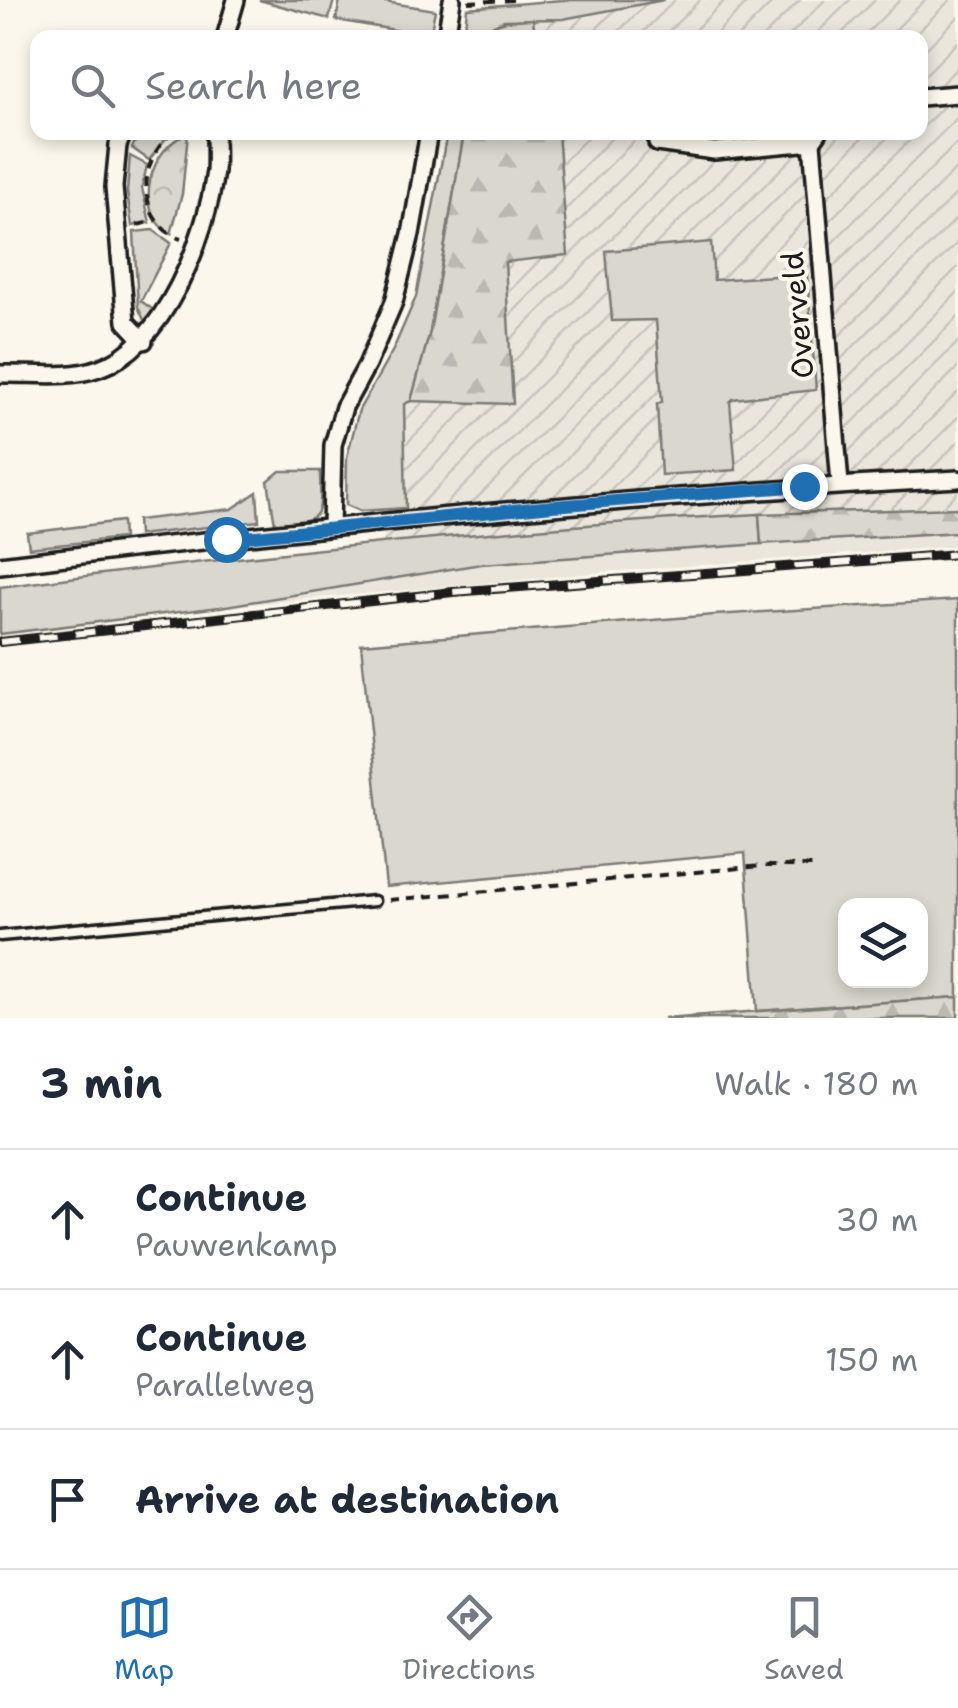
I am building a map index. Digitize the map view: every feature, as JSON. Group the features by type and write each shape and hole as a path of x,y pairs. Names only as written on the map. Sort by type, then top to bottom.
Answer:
{"street":[{"path":"227,30 236,0"},
{"path":"447,30 452,0"},
{"path":"928,96 958,94"},
{"path":"120,140 114,187 126,322 144,340"},
{"path":"0,374 102,368 144,340 186,271 215,170 215,140"},
{"path":"331,527 333,445 344,407 394,302 428,140"},
{"name":"Overveld","path":"657,143 714,150 792,140"},
{"name":"Overveld","path":"815,140 840,484"},
{"path":"0,565 553,506 840,484 958,480"}],"lane":[{"path":"0,936 374,901"}],"path":[{"path":"500,1 513,0"},
{"path":"167,140 152,159 144,182 146,198 154,221 166,234 195,244"},
{"path":"374,901 762,866 819,866"}],"shaded area":[{"path":"587,0 958,0 958,516 382,557 397,391 480,140 928,140 928,30 516,30 520,17"},
{"path":"958,532 958,546 606,572 220,607 481,564"}],"green space":[{"path":"259,0 334,0 329,19"},
{"path":"340,0 373,0 435,10 431,30 395,30 336,20"},
{"path":"562,0 664,0 563,19 504,20 487,30 465,30 467,8"},
{"path":"533,19 534,30 488,30 497,24"},
{"path":"136,140 165,140 149,160 132,148"},
{"path":"187,140 182,194 171,234 151,211 149,196 155,165 175,141"},
{"path":"446,140 463,140 430,332 411,401 404,404 406,508 360,511 346,505 347,457 359,410 393,350 416,297"},
{"path":"463,140 559,140 568,255 505,262 513,404 411,401 430,332"},
{"path":"130,156 147,165 142,188 150,223 132,226 127,192"},
{"path":"153,230 171,243 141,301 155,311 146,324 138,307 134,232"},
{"path":"711,242 714,280 807,274 816,390 733,399 730,402 736,470 661,475 657,404 662,402 656,320 612,321 606,251"},
{"path":"280,471 320,471 319,508 311,518 275,524 268,481"},
{"path":"257,492 259,521 138,535 137,520 232,509"},
{"path":"958,508 958,532 761,544 759,514"},
{"path":"759,514 761,544 481,564 220,607 0,634 0,587 379,543"},
{"path":"122,521 123,538 29,548 27,533"},
{"path":"958,600 958,997 757,1011 745,853 386,887 361,644"},
{"path":"958,997 958,1018 664,1018"}],"railway":[{"path":"0,642 453,592 958,554"}],"route":[{"path":"226,539 553,506 804,486"}]}
